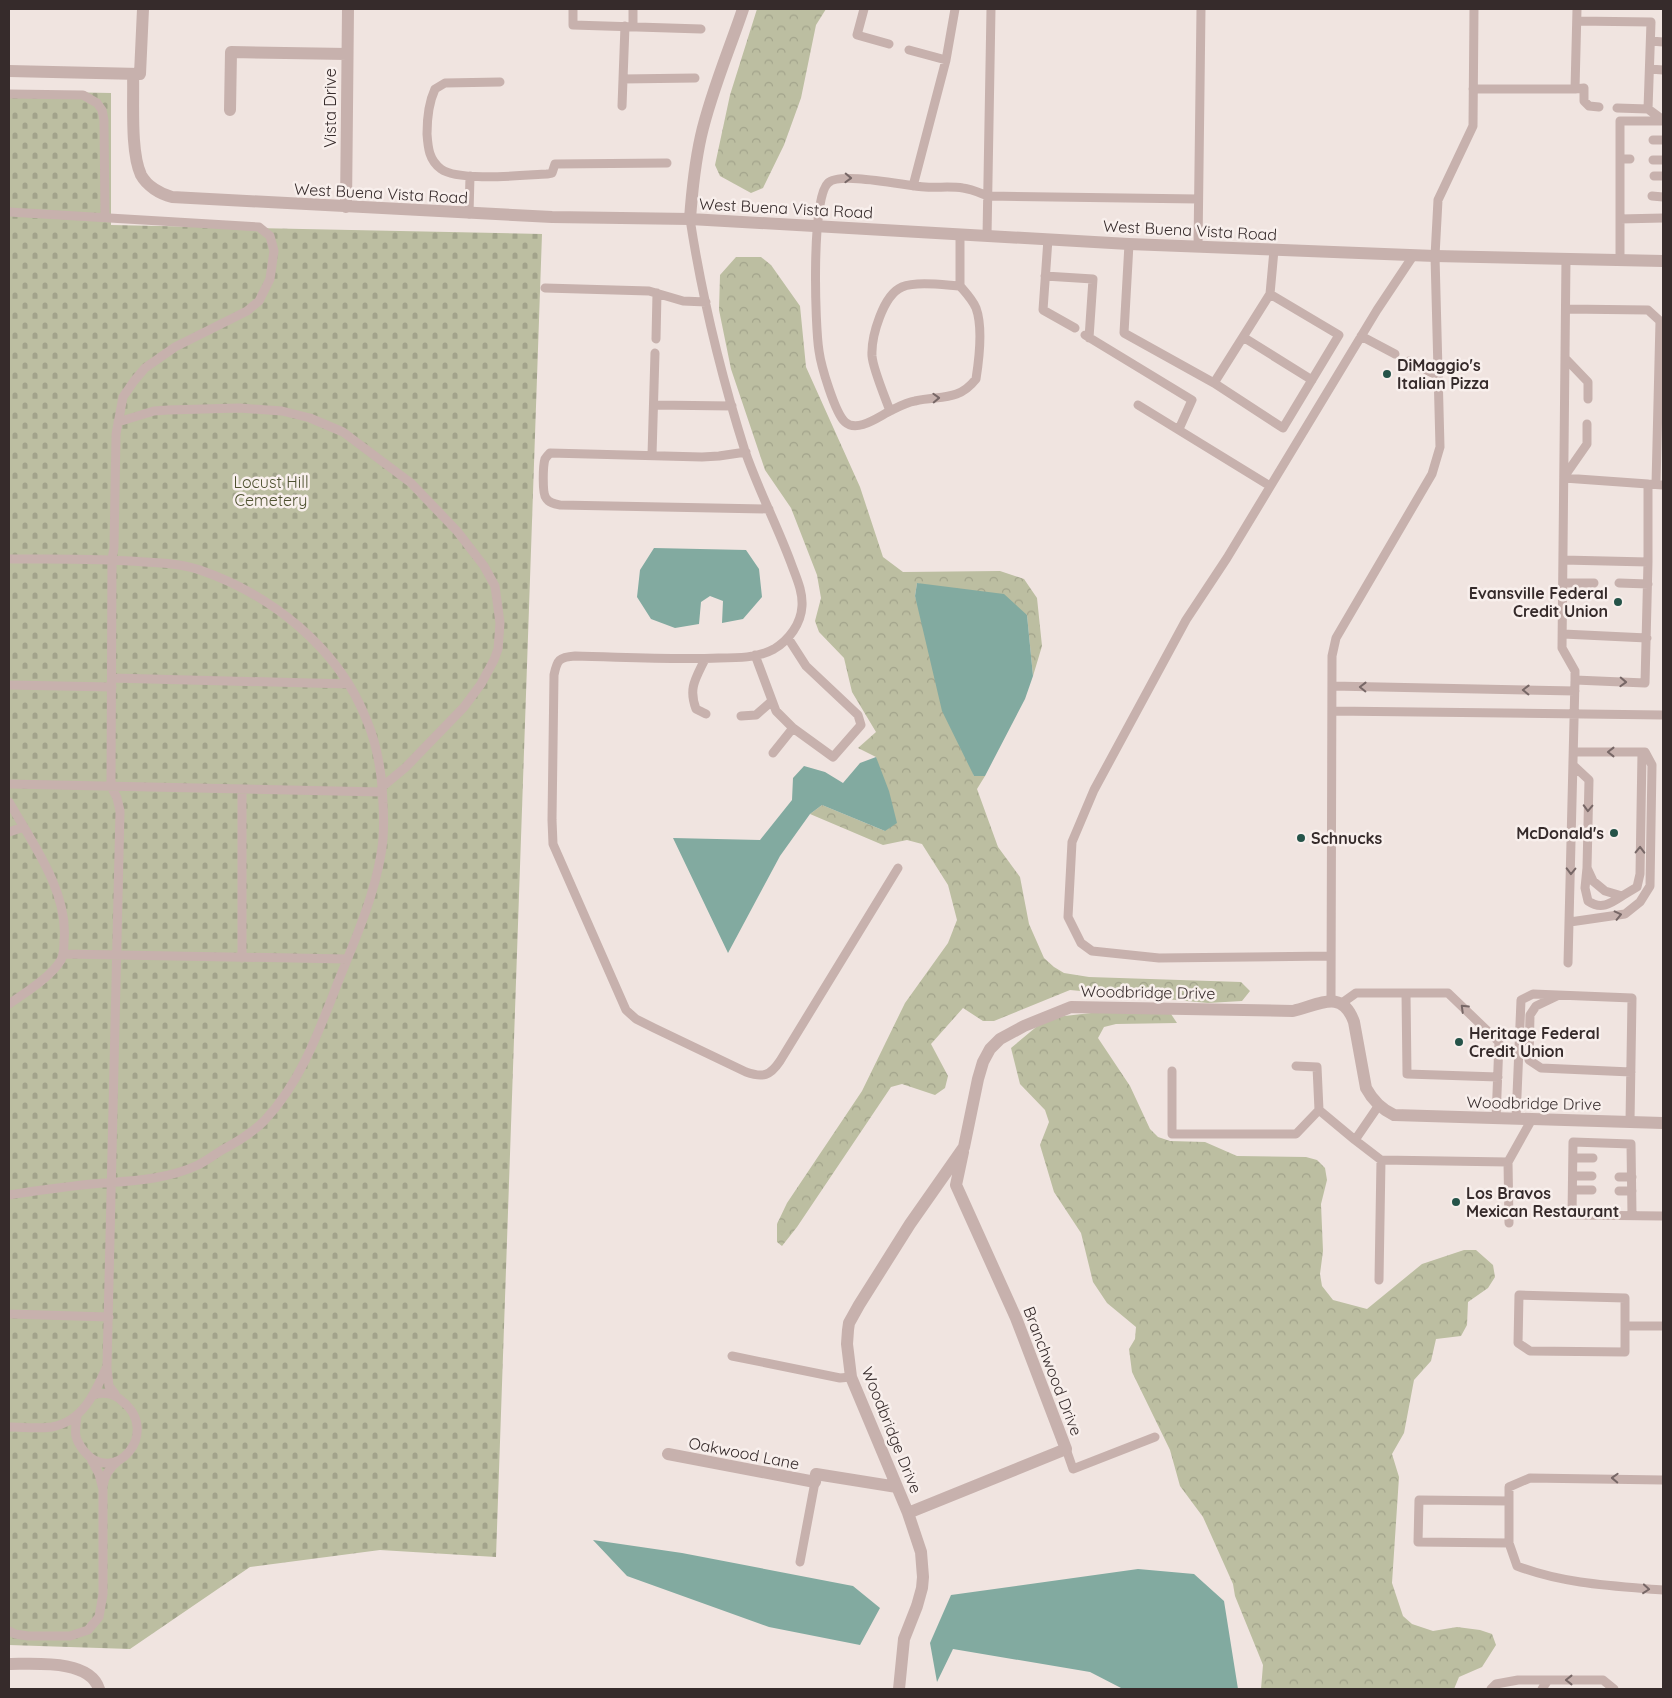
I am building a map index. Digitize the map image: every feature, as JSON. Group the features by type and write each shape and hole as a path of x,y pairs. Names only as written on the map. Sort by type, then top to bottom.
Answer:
{"street":[{"path":"9,72 140,74 143,9"},
{"name":"Vista Drive","path":"346,207 348,9"},
{"path":"690,219 693,178 701,135 743,9"},
{"path":"230,110 231,52 347,54"},
{"name":"West Buena Vista Road","path":"133,74 136,154 142,177 152,188 166,196 172,197 552,218 690,219 1198,247 1413,256 1663,261"},
{"name":"Woodbridge Drive","path":"899,1689 904,1639 918,1606 923,1577 921,1552 908,1513 851,1377 847,1344 850,1323 910,1224 964,1147 983,1062 990,1049 1000,1039 1054,1012 1072,1007 1293,1011 1324,1001 1336,1002 1351,1013 1366,1088 1371,1097 1387,1112 1400,1116 1663,1123"},
{"name":"Branchwood Drive","path":"908,1513 1066,1449 1016,1318 956,1186 964,1147"},
{"name":"Oakwood Lane","path":"668,1454 815,1482 816,1474 897,1487"},
{"path":"9,1664 66,1666 86,1672 95,1679 99,1688"}],"lane":[{"path":"573,9 573,25 701,29"},
{"path":"622,106 623,79 633,9"},
{"path":"864,9 857,35 889,44"},
{"path":"913,186 946,60 955,9"},
{"path":"987,236 991,9"},
{"path":"1198,247 1201,9"},
{"path":"1474,9 1473,126 1438,200 1435,256 1440,447 1432,474 1336,638 1332,656 1331,956 1336,1002 1356,993 1448,993 1499,1042 1496,1118"},
{"path":"1575,89 1577,9"},
{"path":"1577,21 1651,22 1648,109"},
{"path":"1651,41 1663,42"},
{"path":"909,50 946,60"},
{"path":"1650,69 1663,70"},
{"path":"623,79 695,78"},
{"path":"500,82 445,83 435,89 427,125 428,146 430,154 441,169 451,173 470,176 547,174 552,172 555,164 667,163"},
{"path":"1473,89 1584,88 1584,101 1589,106 1599,107"},
{"path":"9,94 83,95 97,103 102,110 104,120 105,216"},
{"path":"1617,108 1648,109 1663,121"},
{"path":"1620,260 1620,219 1625,196 1624,177 1620,160 1625,140 1620,121 1663,121"},
{"path":"1653,140 1663,140"},
{"path":"1620,160 1630,160"},
{"path":"1653,160 1663,160"},
{"path":"469,214 470,176"},
{"path":"1654,176 1663,176"},
{"path":"960,234 960,286 970,297 976,309 979,322 976,379 971,386 949,398 913,401 866,423 856,426 845,423 836,409 819,353 815,312 818,226 822,194 828,183 838,178 857,179 913,186 963,188 988,196 1198,199"},
{"path":"1652,196 1663,196"},
{"path":"9,212 105,216 259,227 270,236 274,251 270,278 259,300 247,312 175,347 145,368 123,397 118,422 116,434 114,548 112,559 111,786 117,798 120,811 110,1317 107,1366 109,1386 114,1394 132,1411 138,1429 138,1436 133,1449 118,1460 104,1478 103,1594 99,1617 88,1630 70,1636 28,1636 15,1634 9,1630"},
{"path":"1620,219 1663,218"},
{"path":"690,219 706,302 732,406 746,452 801,591 802,606 799,622 788,638 775,649 755,655 705,659 563,656 556,663 555,669 553,844 626,1010 636,1019 756,1076 762,1076 773,1071 898,868"},
{"path":"1048,239 1043,310 1074,328"},
{"path":"1129,244 1124,333 1214,383 1283,428 1339,335 1270,294"},
{"path":"1214,383 1270,294 1274,250"},
{"path":"1331,956 1159,958 1092,952 1081,943 1068,917 1072,842 1094,790 1186,620 1227,558 1361,336 1413,256"},
{"path":"1566,258 1562,648 1574,671 1575,680 1568,963"},
{"path":"1045,276 1093,279 1087,337 1192,400 1179,429"},
{"path":"890,411 872,356 878,322 886,302 895,291 903,286 960,286"},
{"path":"546,288 641,290 683,300 706,302"},
{"path":"656,339 657,293"},
{"path":"1566,310 1648,310 1660,321 1655,484 1648,562 1645,683 1575,680"},
{"path":"1361,336 1395,354"},
{"path":"1243,337 1312,380"},
{"path":"652,455 655,353"},
{"path":"1566,358 1588,382 1588,399"},
{"path":"1409,361 1438,376"},
{"path":"654,405 732,406"},
{"path":"1138,405 1270,486"},
{"path":"9,784 382,790 464,707 482,684 498,650 500,623 495,586 484,566 457,531 411,483 343,432 310,418 282,411 239,408 154,411 118,422"},
{"path":"1564,478 1587,444 1587,424"},
{"path":"746,452 719,456 550,453 544,462 544,491 546,498 551,503 560,505 769,509"},
{"path":"1564,478 1655,484"},
{"path":"9,559 112,559 165,563 198,569 244,590 277,608 301,628 332,661 348,684 366,718 382,774 384,823 381,854 367,906 318,1033 299,1073 282,1100 262,1122 241,1139 198,1165 168,1175 112,1184 84,1185 9,1195"},
{"path":"1563,560 1648,562"},
{"path":"1563,582 1594,583"},
{"path":"1619,583 1648,584"},
{"path":"1563,634 1647,638"},
{"path":"755,655 776,710 793,728 833,757 861,725 858,715 806,666 788,638"},
{"path":"705,659 692,686 692,699 696,709 706,714"},
{"path":"9,686 112,683 348,684"},
{"path":"1332,686 1574,691"},
{"path":"741,716 756,715 772,701"},
{"path":"1332,711 1663,715"},
{"path":"773,754 793,728"},
{"path":"1570,922 1626,914 1640,902 1650,886 1652,765 1645,752 1574,752"},
{"path":"1574,766 1589,780 1585,888 1588,901 1594,906 1609,905 1637,887 1640,874 1642,752"},
{"path":"242,789 242,958"},
{"path":"9,802 45,865 59,897 65,933 63,954 60,961 41,981 9,1004"},
{"path":"9,832 24,827"},
{"path":"1587,868 1593,881 1605,891 1622,896"},
{"path":"63,954 347,959"},
{"path":"1406,993 1408,1074 1498,1077"},
{"path":"1516,1119 1521,1000 1533,994 1632,998 1630,1122"},
{"path":"1560,995 1536,1006 1530,1015 1529,1060 1541,1068 1631,1072"},
{"path":"1172,1071 1172,1134 1296,1134 1319,1110 1317,1067 1296,1066"},
{"path":"1355,1140 1379,1105"},
{"path":"1319,1110 1381,1160 1508,1162"},
{"path":"1508,1222 1508,1162 1532,1119"},
{"path":"1632,1215 1631,1144 1573,1142 1572,1215 1663,1216"},
{"path":"1573,1158 1594,1158"},
{"path":"1621,1159 1632,1159"},
{"path":"1379,1280 1381,1160"},
{"path":"1572,1176 1592,1176"},
{"path":"1619,1177 1632,1177"},
{"path":"1572,1190 1592,1190"},
{"path":"1619,1191 1632,1191"},
{"path":"1519,1295 1625,1298 1626,1326 1626,1352 1530,1351 1518,1343 1519,1295"},
{"path":"9,1314 110,1317"},
{"path":"1626,1326 1663,1326"},
{"path":"732,1356 840,1378 851,1377"},
{"path":"50,1427 68,1422 78,1416 94,1396 107,1366"},
{"path":"94,1396 98,1394 114,1394"},
{"path":"78,1416 75,1435 78,1443 91,1459 99,1474 103,1489"},
{"path":"9,1427 60,1427 75,1435"},
{"path":"1066,1449 1074,1468 1155,1437"},
{"path":"91,1459 104,1464 118,1460"},
{"path":"1663,1480 1530,1478 1509,1487 1508,1543 1517,1566 1539,1575 1566,1580 1663,1590"},
{"path":"800,1562 815,1482"},
{"path":"1508,1543 1418,1542 1419,1500 1509,1501"},
{"path":"1491,1689 1496,1684 1518,1680 1602,1680 1614,1689"},
{"path":"1542,1689 1548,1680"}],"green space":[{"path":"757,9 826,9 816,25 801,98 784,145 763,188 751,193 720,176 715,165 730,95"},
{"name":"Locust Hill Cemetery","path":"9,91 111,93 111,225 542,234 496,1557 380,1550 250,1567 130,1649 9,1645"},
{"path":"736,257 761,257 771,265 800,306 806,367 860,487 883,557 903,572 1000,571 1024,579 1037,598 1042,646 1033,676 1027,615 917,583 915,596 974,776 985,776 977,789 998,847 1020,877 1029,924 1044,958 1064,973 1089,977 1241,982 1250,991 1242,1001 1208,1003 1070,990 994,1021 983,1021 963,1008 931,1044 948,1076 945,1088 935,1095 902,1084 891,1087 797,1227 782,1246 777,1242 777,1224 787,1203 862,1091 905,1003 948,943 957,920 948,885 922,844 907,840 883,845 810,814 822,805 885,831 876,757 858,748 876,732 852,692 844,658 819,632 815,621 821,598 817,575 791,508 765,470 731,369 719,310 720,275"},
{"path":"1126,1009 1171,1014 1177,1023 1116,1024 1104,1027 1098,1038 1130,1086 1150,1129 1158,1137 1170,1141 1205,1142 1237,1156 1306,1157 1317,1160 1325,1168 1327,1180 1321,1204 1323,1251 1320,1274 1322,1286 1333,1300 1367,1309 1422,1264 1464,1250 1476,1250 1493,1265 1495,1277 1488,1288 1468,1302 1467,1325 1461,1336 1436,1339 1431,1361 1414,1380 1404,1433 1392,1454 1399,1477 1392,1583 1403,1616 1412,1624 1433,1631 1457,1627 1480,1630 1492,1634 1496,1645 1482,1667 1459,1677 1454,1689 1261,1689 1263,1665 1235,1596 1233,1584 1203,1517 1180,1486 1170,1450 1132,1372 1129,1349 1135,1339 1136,1327 1107,1303 1093,1282 1081,1233 1054,1192 1040,1145 1049,1122 1045,1110 1020,1084 1011,1048 1047,1018"}],"water":[{"path":"654,548 746,550 759,569 762,597 743,619 722,623 723,601 710,596 701,602 699,624 675,628 651,619 637,597 640,570"},
{"path":"917,583 1004,594 1027,615 1033,676 1025,699 985,776 974,776 942,711 915,596"},
{"path":"876,757 889,791 897,823 885,831 822,805 810,814 780,856 728,953 673,838 760,840 792,800 793,778 804,766 825,772 843,783 860,763"},
{"path":"593,1540 682,1553 853,1586 880,1608 860,1645 769,1627 627,1576"},
{"path":"1138,1569 1194,1574 1224,1601 1238,1689 1123,1689 1090,1672 953,1649 937,1682 930,1643 951,1595"}],"place":[{"name":"DiMaggio's Italian Pizza","path":"1387,374"},
{"name":"Evansville Federal Credit Union","path":"1618,602"},
{"name":"McDonald's","path":"1614,833"},
{"name":"Schnucks","path":"1301,838"},
{"name":"Heritage Federal Credit Union","path":"1459,1042"},
{"name":"Los Bravos Mexican Restaurant","path":"1456,1202"}]}
